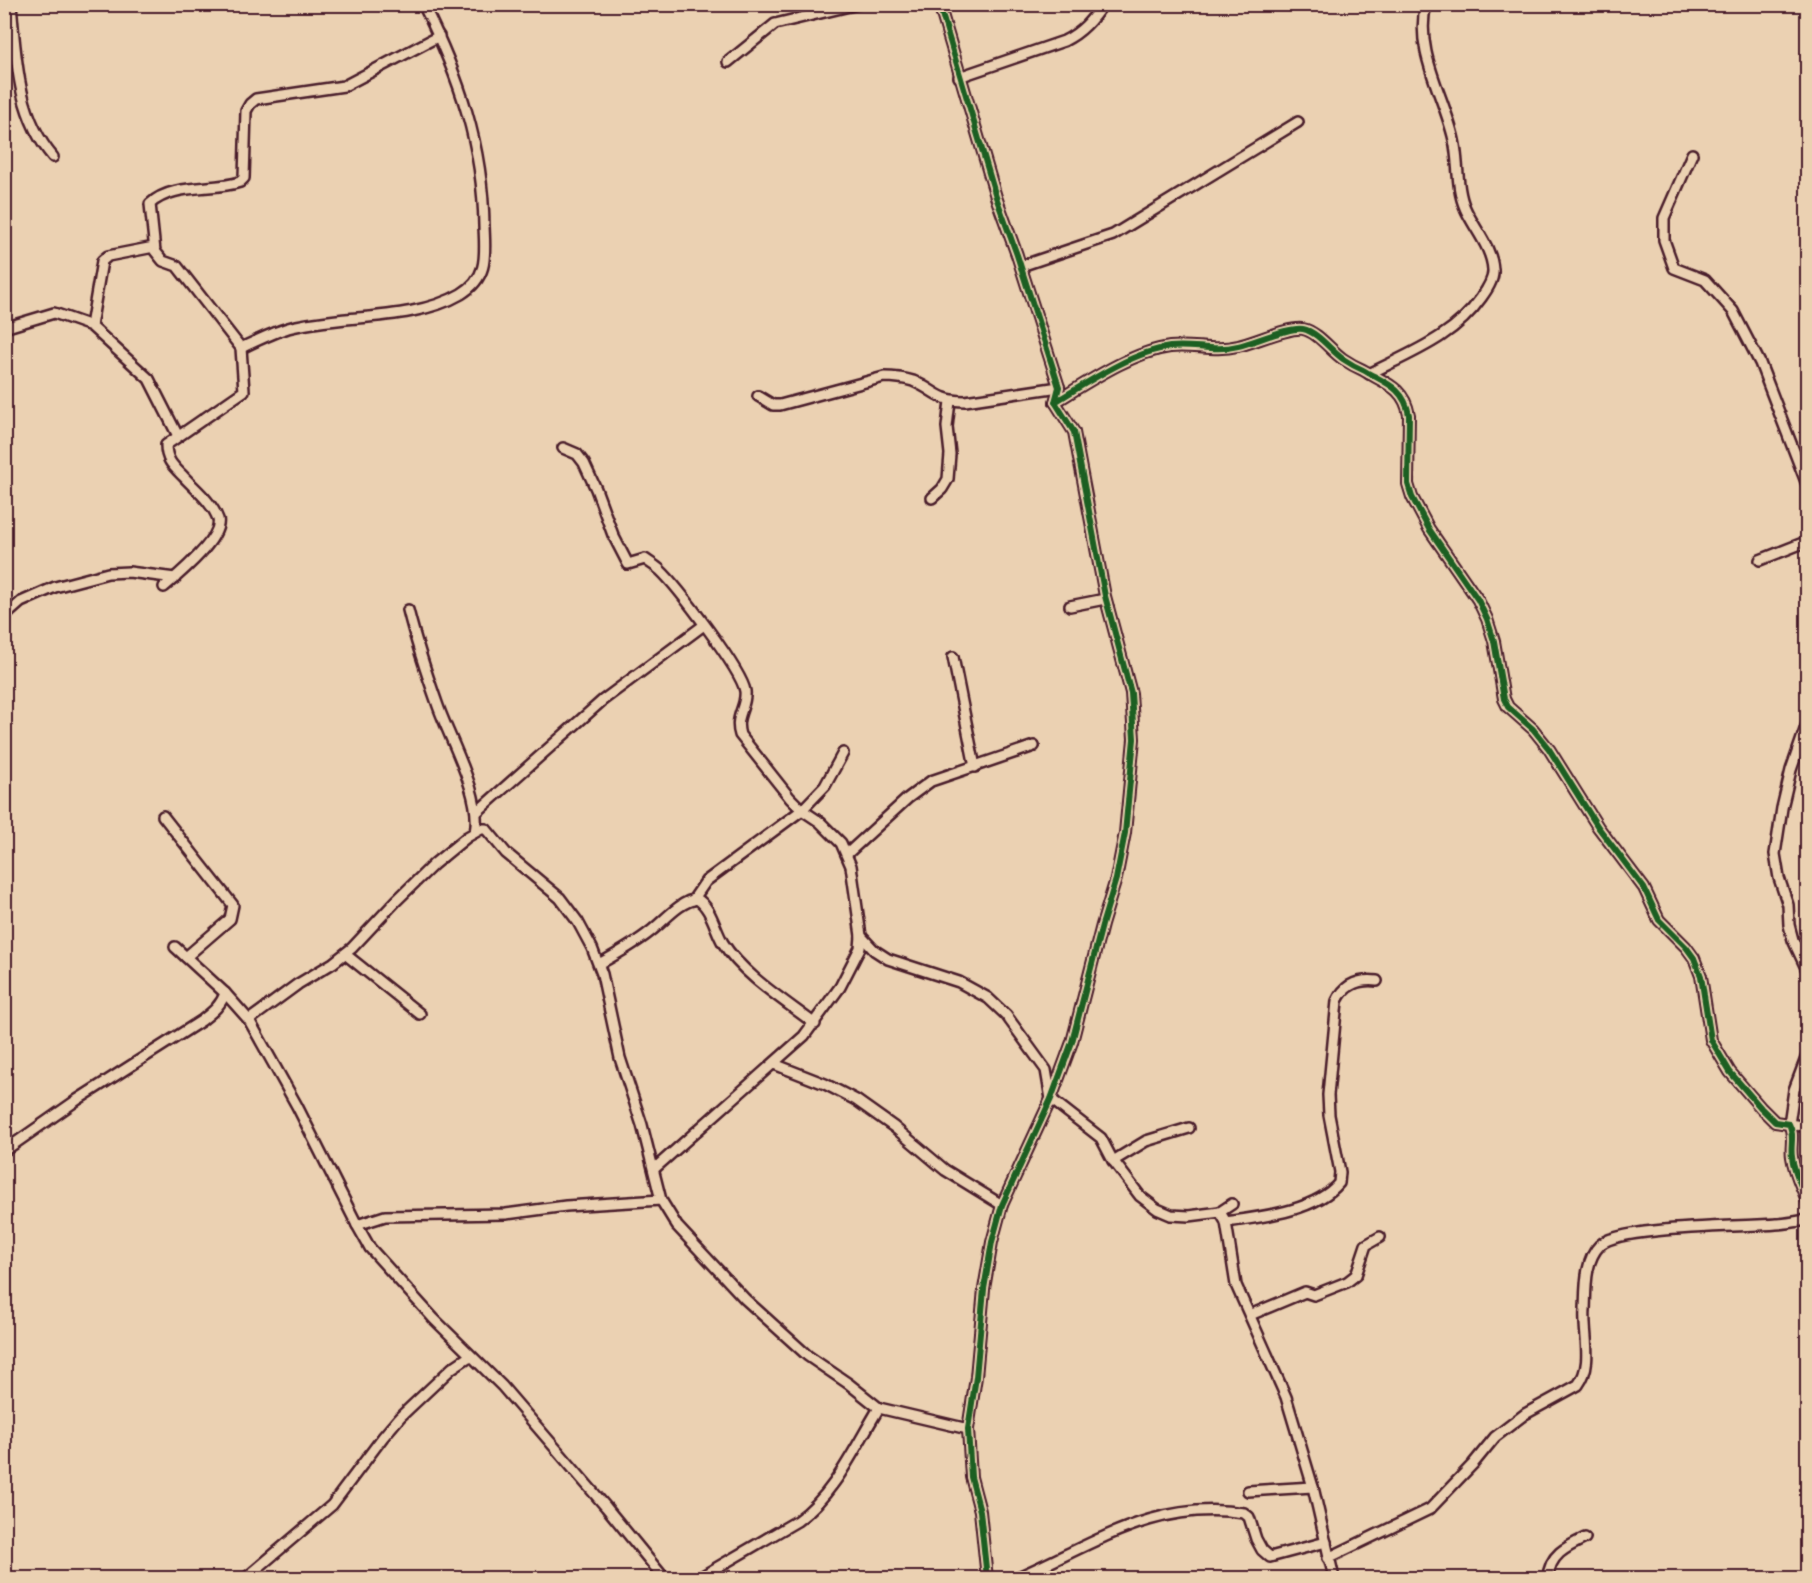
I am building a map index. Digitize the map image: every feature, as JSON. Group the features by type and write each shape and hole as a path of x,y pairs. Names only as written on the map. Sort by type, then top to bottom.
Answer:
{"street":[{"path":"10,4 19,81 31,123 41,142 53,157"},
{"path":"241,348 286,329 408,311 443,302 460,294 480,277 485,260 484,208 474,134 439,36 423,4"},
{"path":"728,62 775,24 858,4"},
{"path":"939,4 996,197 1021,266 1059,387 1055,402 1074,432 1105,598 1131,693 1134,739 1125,833 1116,879 1101,925 1072,1042 1051,1099 1002,1205 992,1242 984,1289 976,1377 968,1429 970,1477 980,1511 987,1578"},
{"path":"959,77 1064,41 1089,24 1103,4"},
{"path":"1369,374 1438,339 1461,322 1486,291 1493,270 1483,241 1463,205 1455,142 1423,39 1422,20 1426,4"},
{"path":"164,586 206,548 216,532 218,521 208,502 170,464 166,445 244,391 241,348 177,266 163,261 154,247 150,204 158,197 240,182 244,178 246,111 256,99 344,86 439,36"},
{"path":"1021,266 1113,235 1298,122"},
{"path":"1692,154 1664,218 1664,240 1674,268 1705,280 1733,311 1760,363 1808,487"},
{"path":"91,326 102,261 108,256 154,247"},
{"path":"4,328 54,313 91,326 149,379 178,436"},
{"path":"1055,402 1094,379 1150,351 1178,347 1208,350 1234,347 1286,331 1303,329 1315,335 1343,358 1395,388 1407,404 1409,415 1408,484 1412,497 1429,530 1478,600 1487,619 1494,641 1504,699 1508,707 1533,729 1549,748 1598,827 1644,888 1659,920 1694,958 1701,976 1711,1040 1730,1072 1775,1122 1808,1127"},
{"path":"758,396 773,405 780,405 884,376 915,382 950,401 965,401 1059,387"},
{"path":"932,498 942,489 948,479 950,454 947,427 950,401"},
{"path":"563,448 577,454 584,463 613,535 628,564 645,559 660,569 704,625 742,681 745,692 737,726 740,735 802,810 820,822 841,843 851,866 861,936 860,948 854,963 815,1024 774,1065 654,1169"},
{"path":"1760,560 1808,541"},
{"path":"4,617 21,602 55,587 108,573 129,572 175,578"},
{"path":"1070,606 1105,598"},
{"path":"408,610 437,704 464,771 477,812 475,832"},
{"path":"477,812 603,699 704,625"},
{"path":"954,657 975,767"},
{"path":"1808,721 1788,779 1775,854 1779,878 1788,905 1789,925 1793,940 1808,972"},
{"path":"847,854 908,798 931,781 1034,746"},
{"path":"693,900 706,881 802,810 825,786 843,753"},
{"path":"163,816 233,905 230,919 186,957"},
{"path":"249,1020 345,954 434,864 475,832 486,829 491,832 506,853 560,898 578,922 599,964 620,1058 642,1125 661,1200 677,1226 745,1299 808,1356 879,1408 968,1429"},
{"path":"599,964 625,950 685,903 693,900 701,902 723,944 737,961 815,1024"},
{"path":"861,936 874,950 888,959 959,982 988,998 1006,1015 1046,1070 1051,1099 1101,1138 1113,1161 1140,1196 1157,1209 1171,1215 1189,1216 1220,1212 1232,1204"},
{"path":"175,947 225,993 249,1020 297,1106 370,1248 470,1356 502,1386 621,1524 664,1578"},
{"path":"345,954 420,1014"},
{"path":"1226,1222 1276,1214 1299,1207 1325,1195 1340,1182 1328,1095 1337,1001 1342,991 1351,985 1364,979 1377,981"},
{"path":"4,1151 77,1100 201,1021 216,1010 223,1001 225,993"},
{"path":"1808,1053 1794,1090 1789,1124 1793,1132 1791,1153 1793,1165 1808,1203"},
{"path":"774,1065 825,1084 856,1100 894,1127 945,1170 1002,1205"},
{"path":"1113,1161 1146,1141 1189,1128"},
{"path":"357,1225 385,1216 506,1214 566,1206 661,1200"},
{"path":"1220,1212 1226,1222 1236,1285 1286,1397 1313,1486 1334,1578"},
{"path":"1328,1558 1430,1509 1496,1437 1525,1414 1578,1385 1587,1367 1584,1321 1588,1275 1594,1252 1602,1242 1618,1236 1652,1231 1778,1224 1808,1220"},
{"path":"1250,1315 1305,1292 1314,1295 1347,1282 1356,1275 1366,1245 1380,1237"},
{"path":"246,1578 332,1505 400,1417 452,1368 470,1356"},
{"path":"699,1578 812,1511 830,1488 879,1408"},
{"path":"1248,1491 1313,1486"},
{"path":"1016,1578 1146,1519 1174,1512 1244,1513 1249,1517 1262,1550 1270,1557 1326,1542"},
{"path":"1548,1578 1551,1563 1557,1554 1569,1545 1585,1538"}],"cycle path":[{"path":"939,4 996,197 1059,387 1055,402 1074,432 1105,596 1131,693 1134,739 1125,833 1116,879 1072,1042 1051,1099 1002,1205 992,1242 984,1289 976,1377 968,1429 971,1477 980,1511 987,1578"},
{"path":"1055,402 1126,361 1156,350 1179,346 1229,348 1297,329 1314,334 1343,359 1398,392 1403,398 1409,415 1408,484 1412,497 1429,529 1478,600 1487,619 1494,641 1504,699 1508,707 1533,729 1549,749 1598,827 1644,888 1659,920 1694,958 1701,976 1711,1040 1730,1072 1761,1108 1775,1122 1789,1124 1792,1132 1793,1163 1808,1203"}]}
